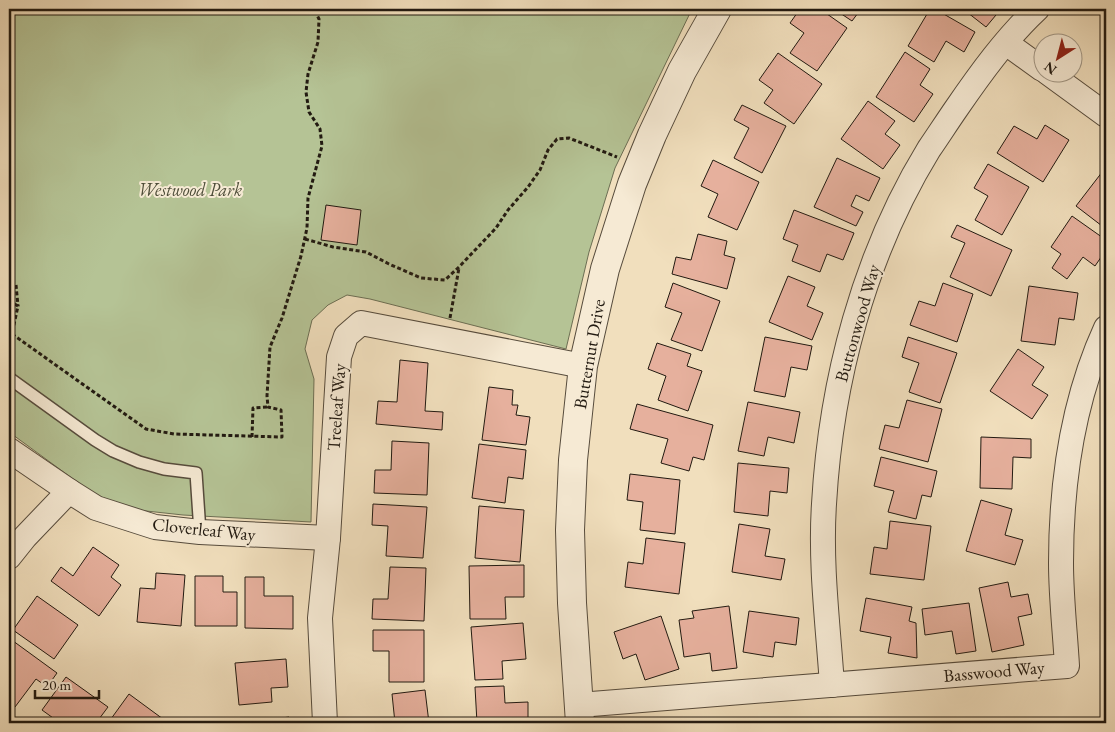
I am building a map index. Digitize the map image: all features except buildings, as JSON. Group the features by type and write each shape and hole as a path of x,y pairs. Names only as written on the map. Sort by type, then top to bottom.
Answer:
{"street":[{"name":"Butternut Drive","path":"580,714 572,603 570,530 573,460 582,366 605,268 632,184 652,135 682,71 717,9"},
{"name":"Buttonwood Way","path":"832,685 823,558 828,452 834,408 847,347 862,295 903,197 929,150 973,84 1006,43 1037,9"},
{"path":"1006,43 1032,62"},
{"path":"1061,82 1106,115"},
{"name":"Treeleaf Way","path":"325,723 320,618 328,538 339,357 346,336 361,323 582,366"},
{"name":"Basswood Way","path":"580,714 832,685 1067,666 1061,565 1062,508 1065,480 1076,414 1106,328"},
{"name":"Cloverleaf Way","path":"9,450 96,508 155,527 200,532 328,538"},
{"path":"9,557 25,536 69,491"}],"lane":[{"path":"9,378 113,451 139,462 164,469 196,473 200,532"}],"path":[{"path":"268,407 270,347 282,318 308,228 308,198 322,146 320,129 309,112 306,92 308,74 318,42 319,19 314,9"},
{"path":"305,239 333,247 366,252 420,278 445,280 496,228 540,170 548,150 557,139 570,138 640,166"},
{"path":"446,340 459,267"},
{"path":"16,285 18,306 12,334 146,429 174,434 252,437 282,437 281,410 268,407 253,408 252,437"},
{"path":"9,301 18,306"}],"green space":[{"name":"Westwood Park","path":"9,9 692,9 615,168 589,252 566,349 370,299 347,295 328,305 312,320 305,349 314,379 311,522 183,515 128,509 99,498 9,432"}]}
